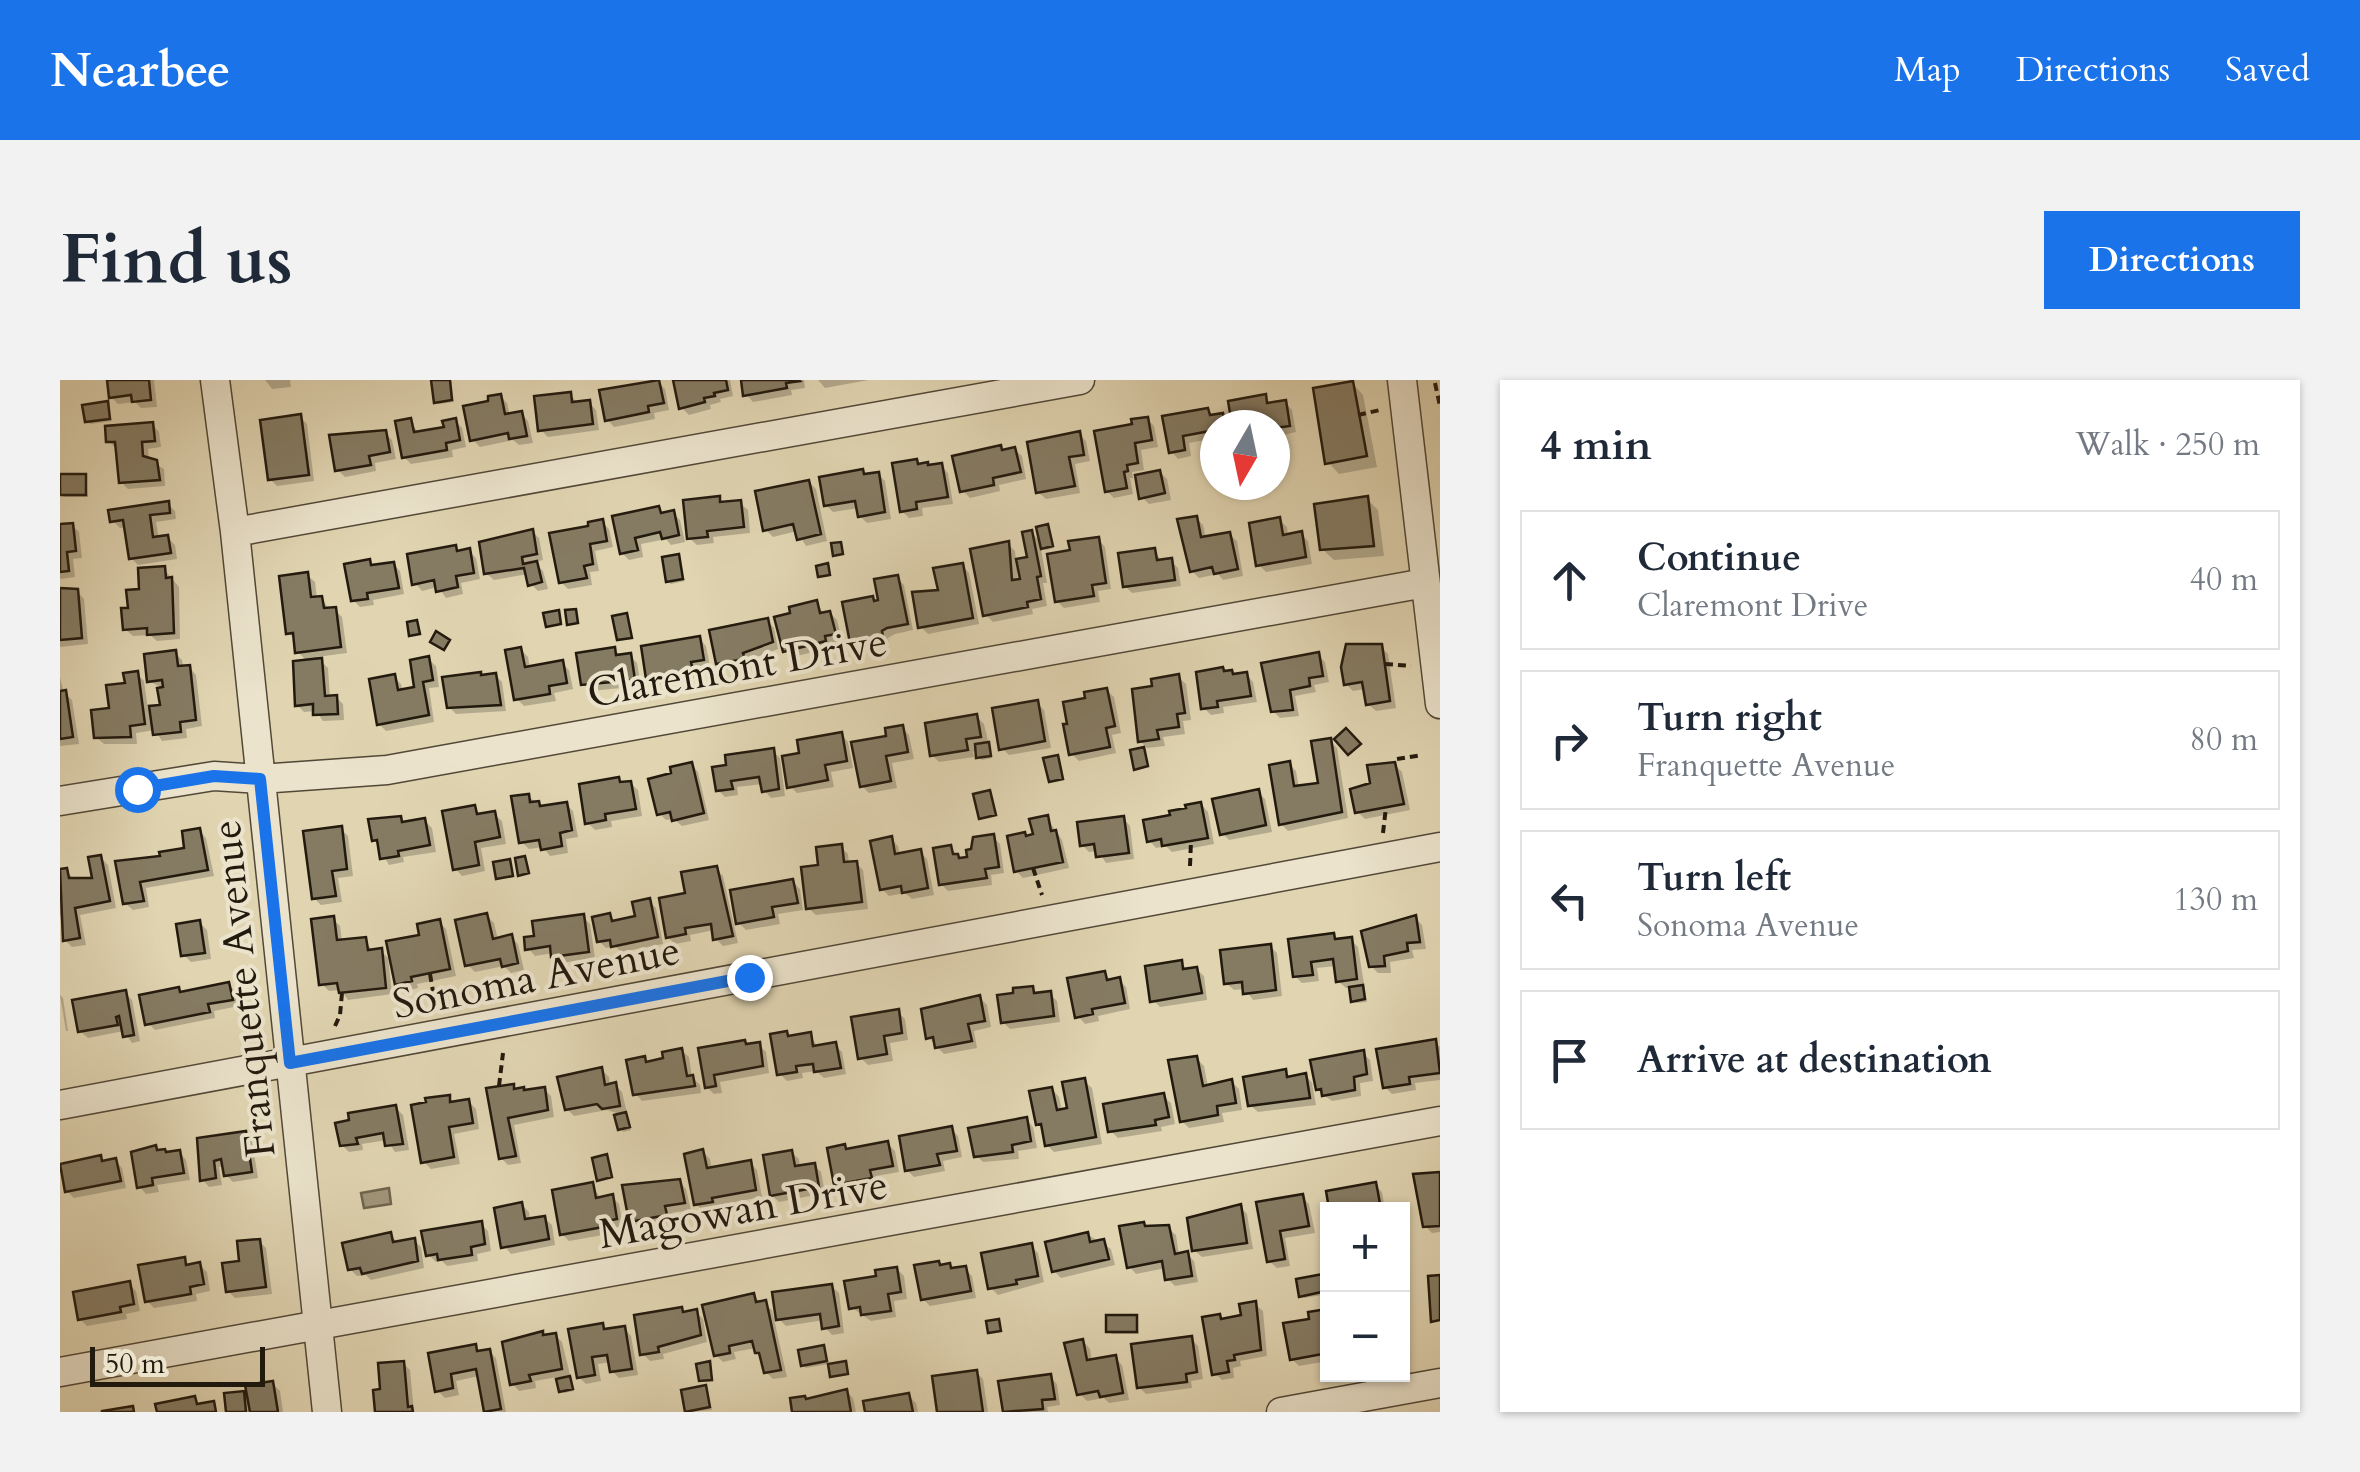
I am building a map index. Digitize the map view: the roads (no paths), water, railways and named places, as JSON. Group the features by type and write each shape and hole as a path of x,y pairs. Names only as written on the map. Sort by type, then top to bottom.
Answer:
{"street":[{"name":"Franquette Avenue","path":"215,380 235,532 327,1412"},
{"path":"235,532 1080,380"},
{"path":"1402,380 1432,549 1425,584 1440,704"},
{"name":"Claremont Drive","path":"60,801 214,776 260,779 388,770 1425,584"},
{"name":"Sonoma Avenue","path":"60,1104 1440,847"},
{"name":"Magowan Drive","path":"60,1372 1440,1121"},
{"path":"1281,1412 1440,1383"}]}
